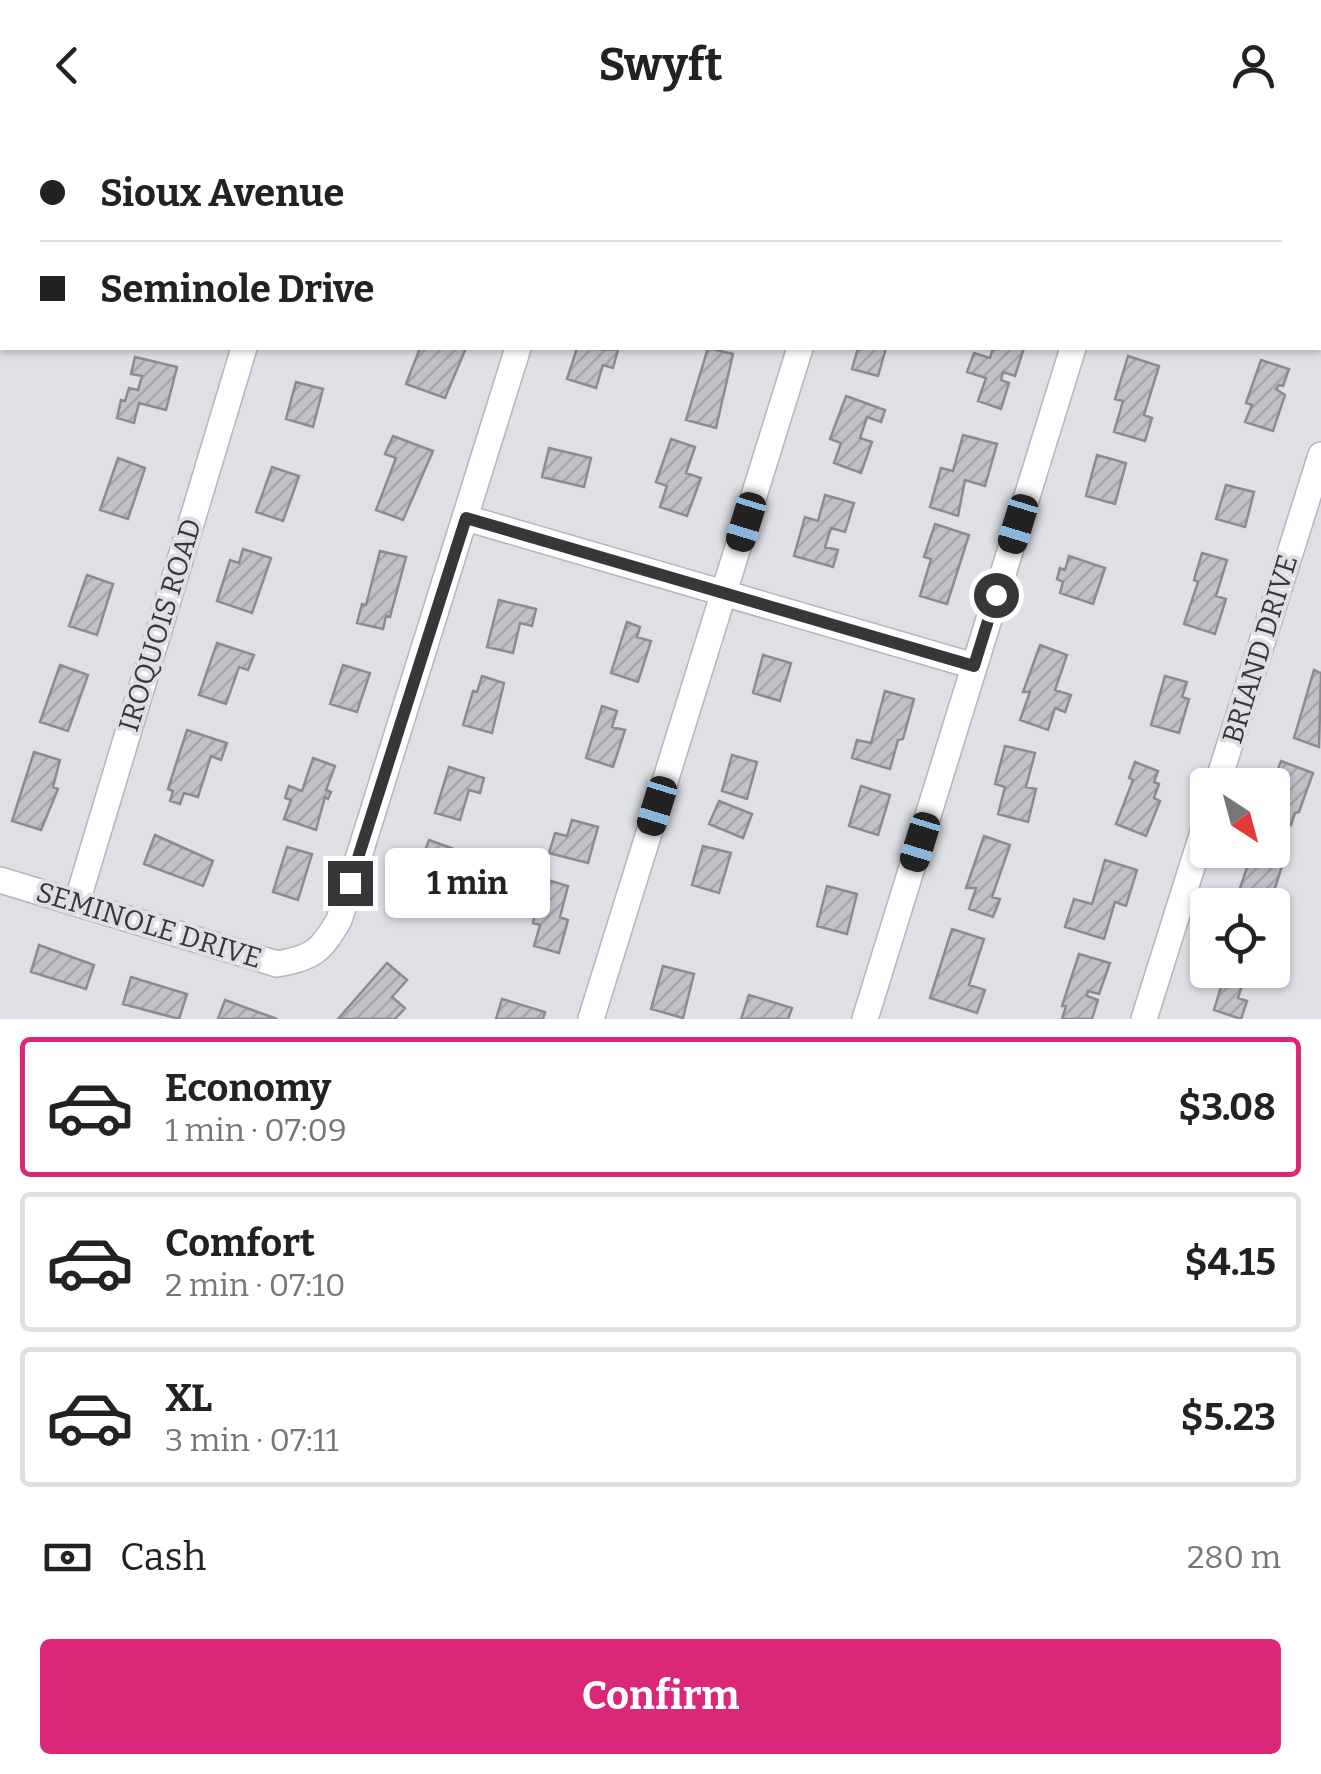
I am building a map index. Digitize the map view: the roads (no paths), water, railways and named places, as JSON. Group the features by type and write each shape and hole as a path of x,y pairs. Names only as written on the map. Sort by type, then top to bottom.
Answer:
{"street":[{"name":"IROQUOIS ROAD","path":"77,902 243,350"},
{"name":"SEMINOLE DRIVE","path":"0,880 278,964 307,959 327,940 339,920 517,350"},
{"path":"591,1019 799,350"},
{"path":"865,1019 1072,350"},
{"name":"BRIAND DRIVE","path":"1222,768 1321,455"},
{"path":"466,518 974,666"},
{"path":"1144,1019 1192,868"}]}
